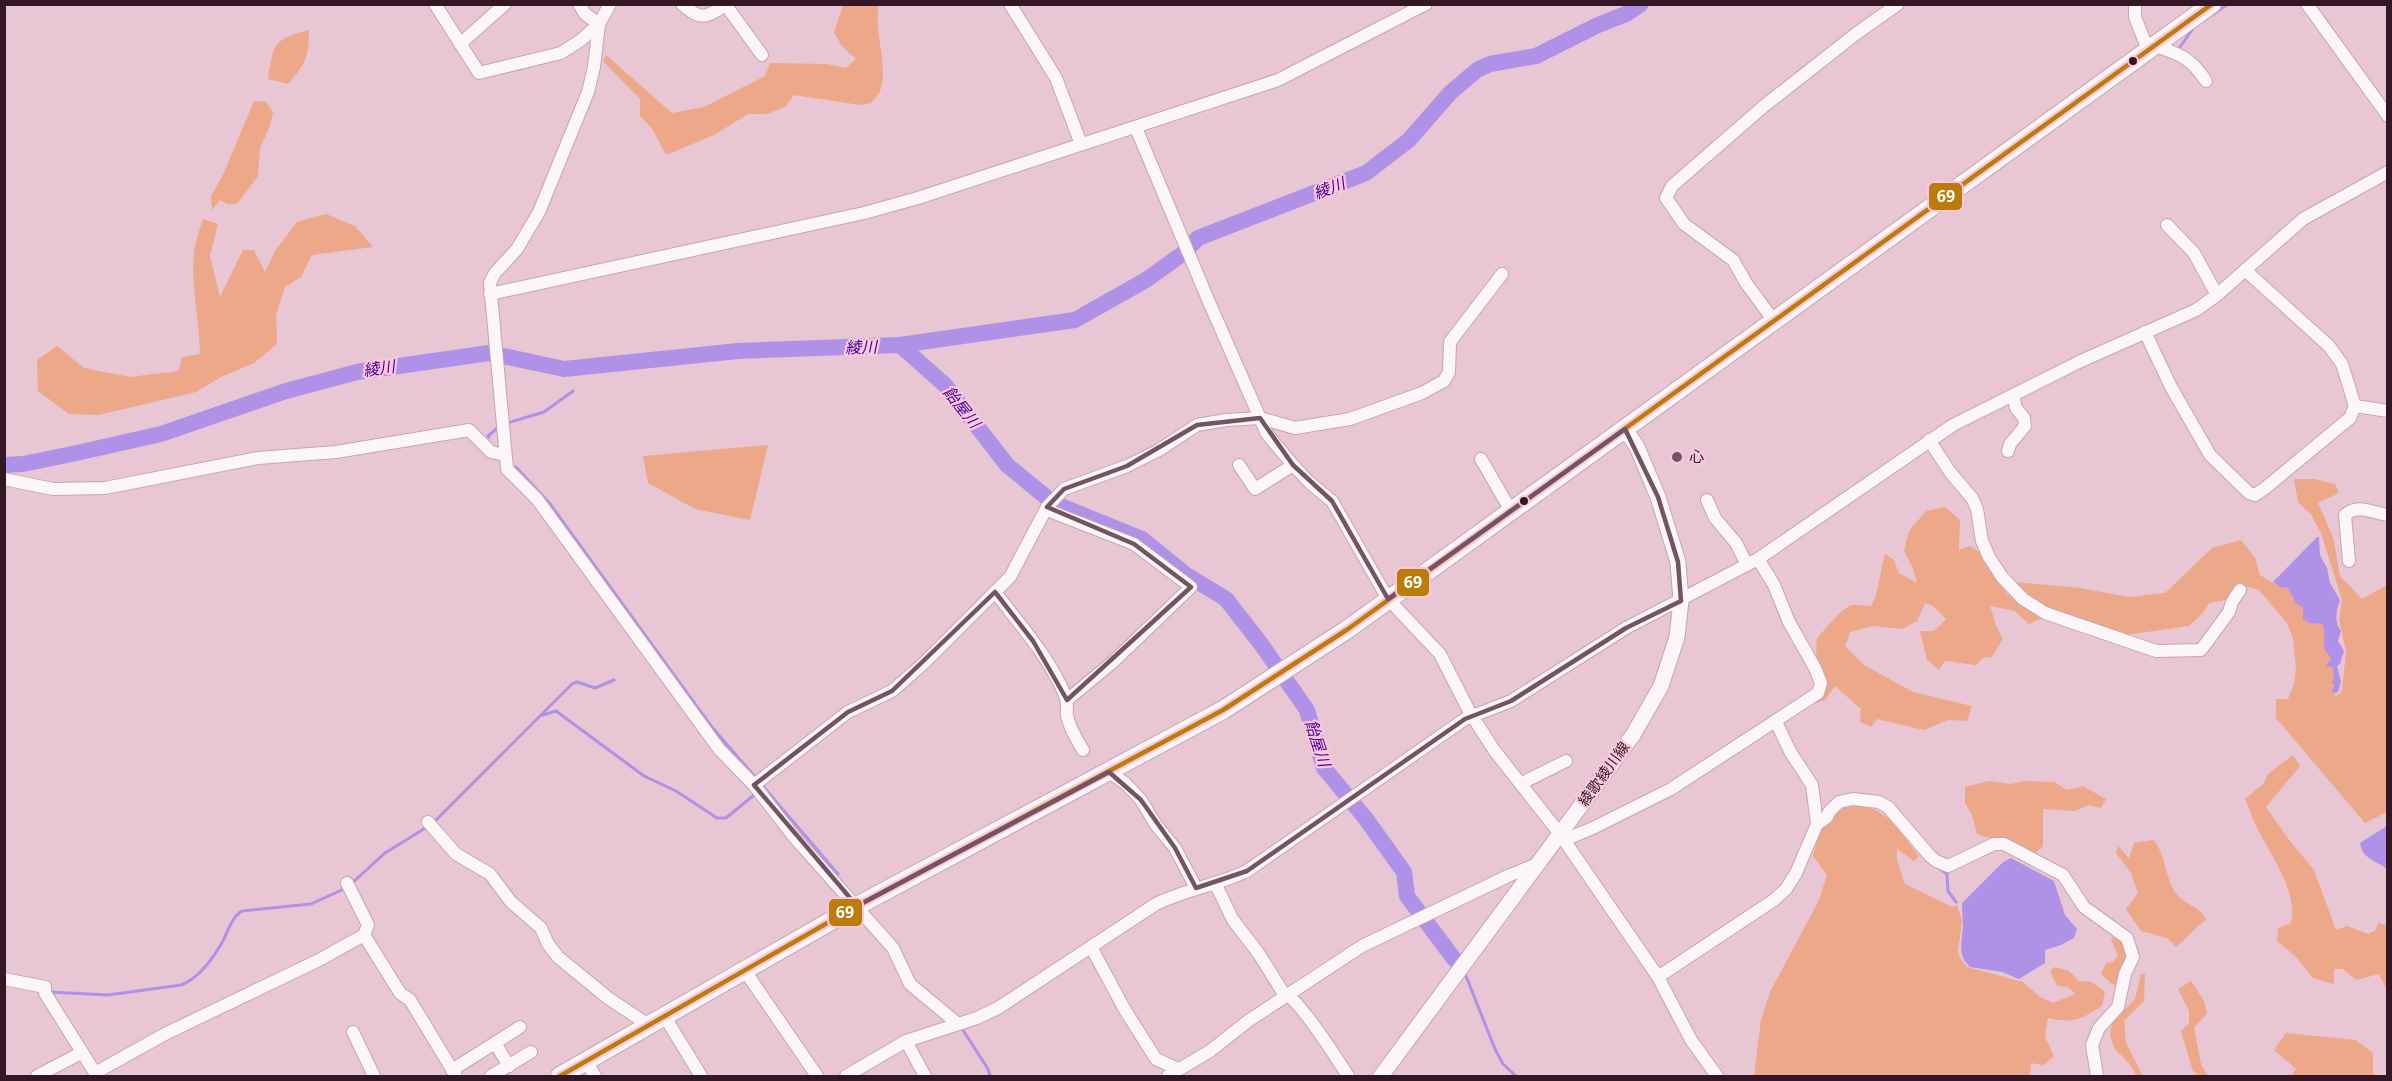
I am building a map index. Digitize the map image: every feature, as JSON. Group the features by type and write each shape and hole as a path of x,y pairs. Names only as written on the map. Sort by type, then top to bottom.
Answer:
{"highway":[{"path":"560,1077 590,1069 658,1021 857,906 1223,710 1348,629 2212,4"}],"main road":[{"name":"綾歌綾川線","path":"1381,1077 1562,837 1633,735 1661,686 1677,637 1681,601 1678,562 1658,497 1637,447 1625,429"}],"street":[{"path":"435,4 479,73 561,53 599,24 610,4"},
{"path":"460,44 505,4"},
{"path":"579,4 585,14 599,24"},
{"path":"682,4 694,15 704,16 726,5 762,55"},
{"path":"1010,4 1056,78 1081,144"},
{"path":"490,299 864,213 918,198 1081,144 1137,133 1278,80 1426,4"},
{"path":"1774,321 1746,283 1733,260 1684,224 1666,198 1672,186 1747,120 1857,33 1898,4"},
{"path":"2135,4 2135,17 2151,48 2175,52 2194,62 2206,81"},
{"path":"2307,4 2388,116"},
{"path":"599,24 594,67 588,92 539,212 517,249 495,273 490,283 507,469 537,499 719,749 758,783 795,838 893,948 910,984 958,1024"},
{"path":"1137,133 1267,434 1310,483 1332,501 1388,598 1440,654 1458,690 1494,750 1562,837 1658,977 1691,1040 1717,1077"},
{"path":"846,1077 906,1041 998,1008 1156,904 1175,894 1227,880 1247,871 1465,719 1511,701 1626,628 1758,559 1929,440 2013,395 2196,310 2217,295 2303,219 2388,172"},
{"path":"2167,225 2194,253 2217,295"},
{"path":"2145,332 2176,396 2210,455 2248,493 2255,495 2350,418 2355,406 2342,364 2329,346 2245,270"},
{"path":"758,783 848,712 892,691 1010,577 1047,507 1064,489 1076,483 1092,481 1127,466 1159,450 1197,425 1260,418 1295,428 1350,419 1422,393 1444,381 1449,372 1450,342 1502,274"},
{"path":"2008,451 2010,444 2025,426 2024,418 2016,408 2013,395"},
{"path":"2355,406 2388,411"},
{"path":"4,479 53,489 105,488 258,458 336,452 469,430 491,452 505,451"},
{"path":"1929,440 1950,472 1972,498 1977,509 1982,541 2002,577 2023,599 2045,613 2156,651 2201,650 2229,612 2240,590"},
{"path":"1481,459 1511,511"},
{"path":"1239,465 1255,489 1293,465"},
{"path":"1707,500 1715,518 1736,543 1747,565"},
{"path":"1047,507 1052,512 1134,544 1191,587 1114,661 1067,700"},
{"path":"2349,561 2345,515 2352,509 2358,508 2388,515"},
{"path":"1562,837 1593,828 1671,789 1818,693 1821,683 1789,622 1774,585 1758,559"},
{"path":"995,592 1033,641 1067,700 1067,715 1074,736 1083,750"},
{"path":"1658,977 1774,900 1786,889 1796,873 1817,824 1812,785 1791,753 1776,722"},
{"path":"1522,783 1566,761"},
{"path":"1109,772 1125,783 1141,800 1156,825 1175,848 1196,888"},
{"path":"1817,824 1827,817 1839,802 1853,799 1879,802 1888,807 1930,856 1941,864 1948,866 1994,844 2004,844 2063,875 2084,907 2127,938 2133,957 2125,974 2118,1007 2099,1028 2092,1045 2097,1077"},
{"path":"430,824 456,854 490,874 511,902 541,928 548,944 558,957 608,998 658,1021 701,1077"},
{"path":"1091,947 1125,1010 1156,1059 1173,1073 1210,1051 1287,994 1362,946 1541,862"},
{"path":"1215,883 1233,920 1259,954 1282,992 1287,994 1309,1020 1348,1077"},
{"path":"4,978 45,987 45,992 96,1075 165,1034 364,936 368,926 348,885"},
{"path":"364,936 400,993 410,1000 454,1073 520,1027"},
{"path":"746,971 817,1077"},
{"path":"353,1032 374,1077"},
{"path":"906,1041 925,1077"},
{"path":"495,1043 509,1066"},
{"path":"491,1077 531,1052"},
{"path":"37,1077 81,1053"}],"highlighted area":[{"path":"1260,418 1293,465 1332,501 1388,599 1625,429 1658,497 1678,562 1681,601 1626,628 1511,701 1465,719 1247,871 1196,888 1175,848 1141,800 1109,772 857,906 754,785 848,712 892,691 995,592 1033,641 1067,700 1191,587 1134,544 1047,507 1064,489 1127,466 1197,425"}],"shaded area":[{"path":"843,5 879,5 878,26 883,71 880,91 871,103 860,105 794,95 785,107 767,114 748,114 714,135 666,155 653,130 640,116 640,99 603,61 606,55 672,113 704,107 765,76 770,63 827,64 846,68 856,59 842,46 834,32"},
{"path":"309,30 305,59 294,77 288,84 268,79 274,50 281,40"},
{"path":"254,101 266,102 273,112 270,126 260,148 258,176 237,204 227,204 220,200 212,210 211,196 223,175"},
{"path":"326,214 355,226 373,247 312,255 301,277 285,287 276,315 277,344 254,363 221,377 196,392 99,415 69,414 38,391 37,360 57,346 84,368 130,377 179,371 182,357 200,354 193,259 203,219 218,224 210,256 220,297 243,250 254,250 265,272 275,251 297,222"},
{"path":"768,445 750,520 695,509 648,483 643,456"},
{"path":"2294,479 2314,479 2335,484 2339,493 2318,503 2333,537 2340,576 2362,599 2387,585 2387,812 2365,823 2276,718 2276,699 2288,699 2294,684 2296,668 2293,638 2287,623 2259,590 2241,585 2226,600 2209,603 2203,613 2189,626 2126,635 2042,606 2015,582 2079,588 2129,597 2165,593 2212,548 2241,540 2255,558 2260,575 2280,587 2288,588 2293,599 2303,607 2303,613 2309,623 2322,624 2326,653 2332,661 2334,671 2331,691 2335,693 2335,697 2342,692 2346,651 2339,620 2342,600 2321,533 2311,514 2298,502"},
{"path":"1945,507 1960,520 1959,550 1970,546 1979,552 2007,594 2042,618 2029,624 2015,611 1990,606 2003,639 1992,657 1983,658 1976,665 1945,661 1939,670 1927,660 1920,631 1934,631 1946,619 1933,606 1925,603 1917,621 1902,629 1873,626 1850,632 1845,646 1864,665 1913,692 1972,706 1967,721 1948,720 1924,730 1877,719 1871,727 1860,722 1861,709 1835,686 1825,700 1815,703 1826,685 1816,656 1817,638 1838,614 1848,607 1871,606 1885,554 1894,560 1899,573 1917,583 1913,568 1904,551 1909,531 1926,511"},
{"path":"2319,537 2320,555 2327,568 2330,583 2340,600 2336,616 2341,631 2338,641 2344,651 2340,664 2337,666 2341,682 2338,692 2335,693 2331,691 2334,686 2333,667 2326,666 2331,659 2325,651 2322,624 2309,623 2303,619 2303,607 2296,604 2288,588 2280,587 2273,582"},
{"path":"2293,755 2300,766 2266,807 2314,870 2336,930 2347,926 2368,934 2375,931 2378,923 2387,925 2387,990 2379,974 2356,980 2343,969 2334,969 2334,984 2313,978 2296,957 2277,941 2278,928 2291,923 2290,898 2287,885 2256,826 2245,799 2264,783 2268,774"},
{"path":"1989,781 2011,784 2024,781 2054,782 2067,790 2083,786 2106,799 2101,808 2089,805 2075,811 2043,809 2043,846 2035,853 1977,834 1972,815 1965,803 1965,787"},
{"path":"1853,804 1865,806 1884,815 1899,829 1919,856 1914,861 1897,849 1897,860 1905,884 1952,907 1957,905 1962,921 1958,951 1967,967 2023,982 2040,997 2053,1003 2075,994 2068,987 2057,986 2050,971 2055,967 2069,971 2079,981 2091,982 2105,991 2102,1006 2082,1017 2070,1020 2048,1018 2045,1037 2054,1056 2044,1065 2031,1063 2030,1076 1754,1076 1761,1020 1770,992 1819,900 1827,875 1813,856 1821,828 1833,821 1832,817 1841,809"},
{"path":"2387,826 2387,869 2367,856 2360,843"},
{"path":"2154,840 2175,892 2200,911 2206,919 2176,947 2167,938 2141,931 2126,909 2138,893 2131,873 2116,853 2118,846 2129,858 2134,843"},
{"path":"2011,858 2054,881 2065,915 2077,929 2074,938 2045,950 2045,963 2019,979 2002,972 1970,967 1963,958 1961,948 1962,903 2003,862"},
{"path":"2115,934 2124,943 2130,956 2118,985 2112,984 2101,974 2106,963 2114,961 2118,955 2111,939"},
{"path":"2141,974 2145,974 2144,1001 2124,1021 2126,1043 2143,1076 2137,1076 2128,1062 2115,1049 2110,1037 2112,1022 2135,999"},
{"path":"2191,981 2204,1001 2207,1013 2194,1028 2201,1064 2208,1076 2199,1076 2193,1071 2181,1031 2189,1024 2189,1011 2178,989"},
{"path":"2286,1033 2356,1040 2373,1053 2373,1076 2291,1076 2296,1069 2274,1050"}],"waterway":[{"name":"綾川","path":"4,465 23,464 161,434 286,391 357,372 489,353 564,369 738,351 900,345 1075,320 1146,280 1185,252 1198,238 1366,173 1409,140 1450,93 1477,70 1490,64 1536,56 1598,25 1626,14 1641,4"},
{"path":"2212,15 2228,4"},
{"path":"2178,50 2194,27"},
{"name":"飴屋川","path":"900,345 945,385 1007,465 1046,497"},
{"path":"507,423 544,412 573,391"},
{"path":"489,437 501,425"},
{"path":"516,467 550,504 711,726 755,777"},
{"name":"飴屋川","path":"1058,505 1142,539 1185,574 1226,599 1307,710 1324,768 1366,819 1404,872 1407,896 1454,959"},
{"path":"433,823 572,684 577,682 595,688 614,680"},
{"path":"543,715 556,711 644,776 676,791 717,818 726,818 754,795"},
{"path":"761,784 838,874"},
{"path":"351,884 385,853 427,827"},
{"path":"1939,868 1947,874 1948,891 1956,902"},
{"path":"50,992 108,995 181,985 198,974 208,963 223,941 229,927 242,911 311,904 346,888"},
{"name":"飴屋川","path":"1466,976 1495,1049 1503,1064 1516,1076"},
{"path":"961,1027 988,1069 990,1076"}],"transit line":[{"name":"69","path":"560,1076 857,906 1223,710 1348,629 2212,4"}],"place":[{"name":"心","path":"1677,457"}]}
